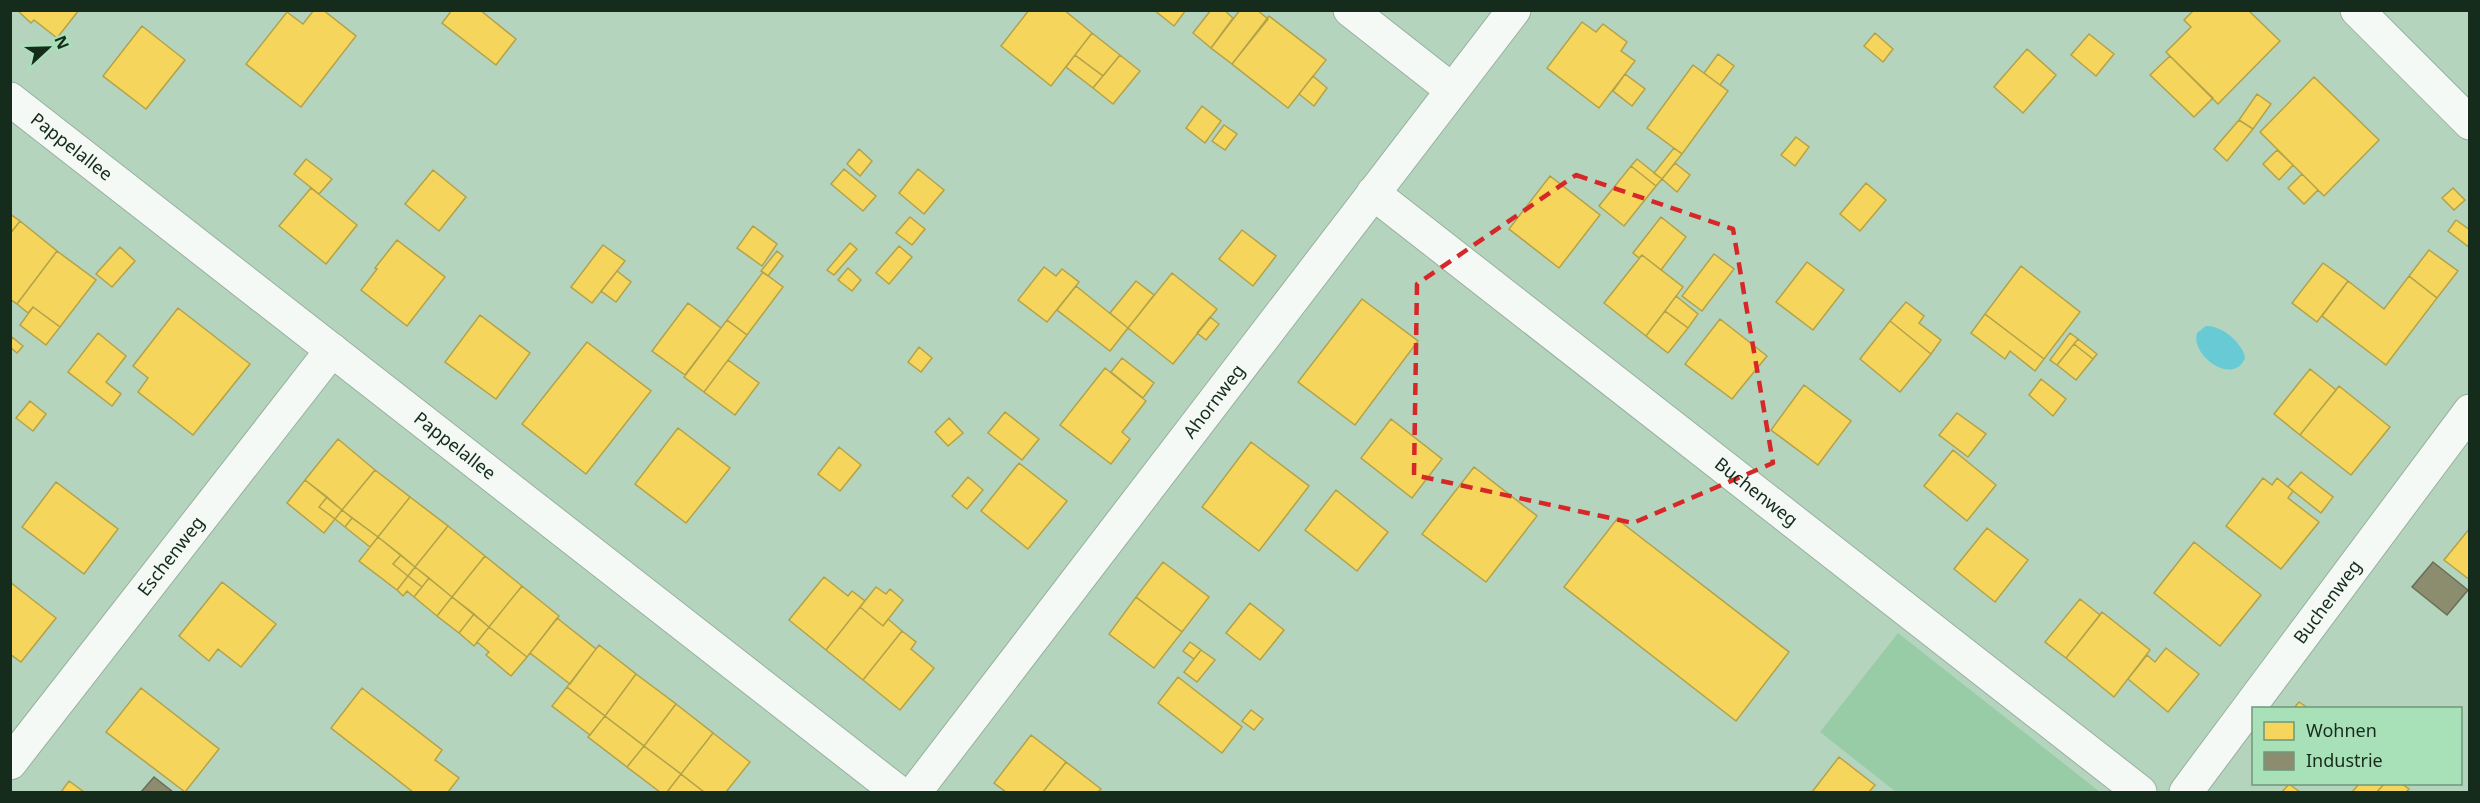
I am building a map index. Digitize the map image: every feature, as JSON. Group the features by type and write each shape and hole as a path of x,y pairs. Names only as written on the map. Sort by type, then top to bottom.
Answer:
{"street":[{"path":"1350,10 1452,90"},
{"name":"Ahornweg","path":"915,792 1514,10"},
{"path":"2358,10 2469,123"},
{"name":"Pappelallee","path":"10,99 898,792"},
{"name":"Buchenweg","path":"1373,193 2140,792"},
{"name":"Eschenweg","path":"10,763 332,350"},
{"name":"Buchenweg","path":"2186,792 2469,411"}],"highlighted area":[{"path":"1576,175 1733,229 1773,463 1633,523 1414,475 1417,284"}],"green space":[{"path":"1898,633 2100,792 1896,792 1820,732"}],"water":[{"path":"2206,326 2218,328 2236,341 2245,358 2239,366 2223,369 2206,358 2197,342 2197,333"}],"building: Wohnen":[{"path":"17,10 79,10 57,38 34,20 31,23"},
{"path":"314,10 323,10 356,36 301,107 246,64 287,12 303,24"},
{"path":"452,10 480,10 516,39 496,65 442,23"},
{"path":"1029,10 1064,10 1092,33 1051,86 1001,46"},
{"path":"1154,10 1186,10 1174,26"},
{"path":"1211,10 1224,10 1233,18 1211,48 1193,33"},
{"path":"1240,10 1257,10 1268,19 1232,64 1211,48"},
{"path":"2194,10 2248,10 2280,41 2218,104 2166,52 2191,27 2184,20"},
{"path":"1269,16 1326,60 1288,108 1232,64"},
{"path":"1582,22 1596,32 1603,24 1627,42 1621,51 1635,61 1599,108 1547,68"},
{"path":"142,26 185,60 146,109 103,76"},
{"path":"1092,33 1120,55 1103,76 1075,55"},
{"path":"1875,33 1893,49 1883,62 1864,46"},
{"path":"2089,34 2114,54 2096,76 2071,55"},
{"path":"2027,49 2056,75 2023,113 1994,87"},
{"path":"1718,54 1734,66 1720,85 1704,73"},
{"path":"1075,55 1103,76 1093,88 1066,67"},
{"path":"1120,55 1140,71 1113,104 1093,88"},
{"path":"2170,56 2213,98 2194,117 2150,75"},
{"path":"1693,65 1728,91 1682,154 1647,128"},
{"path":"1625,74 1645,89 1632,106 1613,91"},
{"path":"1313,76 1327,88 1314,106 1299,94"},
{"path":"2314,77 2379,140 2324,196 2260,132"},
{"path":"2257,94 2271,104 2253,129 2239,120"},
{"path":"1202,106 1221,121 1205,143 1186,128"},
{"path":"2239,120 2253,129 2227,161 2214,149"},
{"path":"1224,125 1237,134 1225,150 1212,141"},
{"path":"1796,137 1809,147 1795,166 1781,155"},
{"path":"1674,148 1682,154 1662,179 1654,173"},
{"path":"859,149 872,161 860,176 847,164"},
{"path":"2277,150 2293,165 2279,180 2263,164"},
{"path":"306,159 332,179 319,194 294,174"},
{"path":"1637,159 1662,179 1656,186 1631,166"},
{"path":"1675,163 1690,175 1677,192 1662,179"},
{"path":"1631,166 1656,186 1624,226 1599,206"},
{"path":"844,169 876,196 863,211 831,184"},
{"path":"918,169 944,190 924,214 899,193"},
{"path":"433,170 466,197 439,231 405,204"},
{"path":"2302,174 2318,190 2304,204 2288,188"},
{"path":"1550,176 1600,215 1559,268 1509,229"},
{"path":"1866,183 1886,200 1860,231 1840,214"},
{"path":"311,188 357,225 326,264 279,226"},
{"path":"2453,188 2465,200 2454,210 2442,198"},
{"path":"10,214 20,221 10,234"},
{"path":"910,217 925,229 912,245 896,233"},
{"path":"1661,217 1686,237 1661,270 1642,255 1639,258 1633,253"},
{"path":"2456,220 2470,230 2470,248 2448,231"},
{"path":"20,221 57,251 17,304 10,299 10,234"},
{"path":"753,226 777,244 762,266 737,248"},
{"path":"1242,230 1276,256 1253,286 1219,259"},
{"path":"397,240 445,277 407,326 361,290"},
{"path":"850,243 857,249 834,275 827,270"},
{"path":"603,245 625,261 592,303 571,287"},
{"path":"899,246 912,257 889,284 876,273"},
{"path":"120,247 135,261 112,287 96,274"},
{"path":"2429,250 2458,271 2437,298 2409,276"},
{"path":"57,251 96,280 60,327 33,307 28,313 17,304"},
{"path":"777,251 783,256 768,276 761,271"},
{"path":"1714,254 1734,269 1702,311 1682,296"},
{"path":"1642,255 1683,287 1646,336 1604,303"},
{"path":"1807,262 1844,290 1813,330 1776,302"},
{"path":"2323,263 2348,281 2317,322 2292,303"},
{"path":"2021,266 2080,312 2044,359 1985,314"},
{"path":"1044,267 1056,276 1062,269 1079,282 1047,322 1018,300"},
{"path":"848,268 861,280 852,291 838,280"},
{"path":"617,271 631,282 616,302 601,291"},
{"path":"763,272 783,287 747,335 727,320"},
{"path":"1172,273 1217,309 1173,364 1128,328"},
{"path":"2409,276 2437,298 2386,365 2322,316 2348,281 2384,309"},
{"path":"1136,281 1154,295 1128,328 1110,313"},
{"path":"1076,286 1128,328 1110,351 1057,310"},
{"path":"1676,296 1698,314 1688,328 1665,311"},
{"path":"1362,299 1418,341 1355,425 1298,382"},
{"path":"1906,302 1924,316 1919,323 1941,340 1931,354 1890,321"},
{"path":"688,303 721,328 685,375 652,351"},
{"path":"33,307 60,327 46,345 20,325"},
{"path":"178,308 250,364 193,435 138,392 148,378 133,366"},
{"path":"1665,311 1688,328 1668,353 1646,336"},
{"path":"1985,314 2044,359 2035,371 2010,351 2005,359 1971,333"},
{"path":"480,315 530,353 496,399 445,362"},
{"path":"1210,317 1219,324 1206,340 1197,333"},
{"path":"1720,319 1767,356 1732,399 1685,364"},
{"path":"727,320 747,335 704,392 684,377"},
{"path":"1890,321 1931,354 1900,392 1860,359"},
{"path":"98,333 126,356 106,382 121,394 112,406 68,372"},
{"path":"2070,333 2078,339 2057,365 2050,360"},
{"path":"12,337 23,346 17,353 10,347"},
{"path":"2078,339 2097,354 2093,359 2074,344"},
{"path":"587,342 651,391 586,474 522,424"},
{"path":"2074,344 2093,359 2076,380 2057,365"},
{"path":"919,347 932,358 921,372 908,362"},
{"path":"1122,358 1154,383 1143,398 1111,372"},
{"path":"728,360 759,383 735,415 704,392"},
{"path":"1105,368 1146,401 1122,432 1130,439 1111,464 1060,425"},
{"path":"2310,369 2336,390 2300,435 2274,414"},
{"path":"2041,379 2066,399 2053,416 2029,395"},
{"path":"1804,385 1851,421 1818,465 1771,430"},
{"path":"2339,386 2390,427 2351,475 2300,435"},
{"path":"30,401 46,414 33,431 16,418"},
{"path":"1005,412 1039,439 1022,460 988,433"},
{"path":"1957,413 1986,434 1968,457 1939,435"},
{"path":"949,418 963,433 948,446 935,432"},
{"path":"1391,419 1442,459 1412,498 1361,458"},
{"path":"678,428 730,468 686,523 635,484"},
{"path":"338,439 375,470 342,510 305,480"},
{"path":"1251,442 1309,486 1259,551 1202,507"},
{"path":"839,447 861,465 840,491 818,474"},
{"path":"1953,450 1996,485 1967,521 1924,486"},
{"path":"1019,463 1067,501 1028,549 981,511"},
{"path":"1474,467 1537,516 1486,582 1422,534"},
{"path":"375,470 410,497 378,537 342,510"},
{"path":"2301,472 2333,497 2321,513 2288,487"},
{"path":"968,477 983,490 967,509 952,496"},
{"path":"2263,478 2272,485 2277,478 2293,491 2288,498 2319,522 2281,569 2226,526"},
{"path":"305,480 327,497 319,507 335,519 324,533 287,503"},
{"path":"56,482 118,529 84,574 22,527"},
{"path":"1336,490 1388,532 1357,571 1305,530"},
{"path":"327,497 342,510 335,519 319,507"},
{"path":"410,497 448,526 415,567 378,537"},
{"path":"342,510 352,518 345,527 335,519"},
{"path":"352,518 378,537 370,547 345,527"},
{"path":"1617,519 1789,652 1736,721 1564,587"},
{"path":"448,526 485,556 452,597 415,567"},
{"path":"1987,528 2028,560 1995,602 1954,569"},
{"path":"2470,528 2470,580 2444,560"},
{"path":"378,537 401,555 393,564 408,576 397,590 359,561"},
{"path":"2194,542 2261,595 2220,646 2154,593"},
{"path":"401,555 415,567 408,576 393,564"},
{"path":"485,556 522,586 489,627 452,597"},
{"path":"1163,562 1209,597 1182,632 1136,597"},
{"path":"415,567 429,578 422,587 408,576"},
{"path":"408,576 422,587 414,597 407,591 403,596 397,590"},
{"path":"824,577 848,596 852,591 865,601 826,650 789,620"},
{"path":"429,578 452,597 437,616 414,597"},
{"path":"10,582 56,618 21,662 10,654"},
{"path":"222,582 276,624 241,667 218,649 209,661 179,636"},
{"path":"522,586 559,616 527,657 489,627"},
{"path":"876,587 886,594 890,589 903,600 883,626 860,607"},
{"path":"452,597 474,614 459,633 437,616"},
{"path":"1136,597 1182,632 1154,668 1109,634"},
{"path":"2080,599 2100,615 2066,658 2045,642"},
{"path":"1250,603 1284,630 1260,660 1226,633"},
{"path":"860,607 883,626 888,619 902,631 863,680 826,650"},
{"path":"2102,612 2150,650 2114,697 2066,658"},
{"path":"474,614 489,627 474,646 459,633"},
{"path":"557,618 596,649 570,684 530,653"},
{"path":"489,627 527,657 511,676 486,655 489,652 477,642"},
{"path":"902,631 916,642 911,649 934,668 900,710 863,680"},
{"path":"1190,642 1201,650 1194,659 1183,651"},
{"path":"599,645 636,674 605,716 567,687"},
{"path":"2166,648 2199,674 2168,712 2128,679 2147,655 2155,662"},
{"path":"1201,650 1215,660 1197,682 1184,672"},
{"path":"636,674 676,704 644,746 605,716"},
{"path":"1178,677 1242,727 1222,753 1158,703"},
{"path":"567,687 605,716 590,735 552,706"},
{"path":"141,688 219,749 185,792 106,732"},
{"path":"362,688 442,750 435,760 459,778 448,792 413,792 331,728"},
{"path":"2299,702 2306,707 2295,707"},
{"path":"676,704 713,733 681,774 644,746"},
{"path":"1251,710 1263,719 1254,730 1242,721"},
{"path":"605,716 644,746 627,767 588,737"},
{"path":"713,733 750,762 726,792 704,792 681,774"},
{"path":"1031,735 1066,762 1043,792 1006,792 994,783"},
{"path":"644,746 681,774 667,792 660,792 627,767"},
{"path":"1839,757 1875,785 1869,792 1812,792"},
{"path":"1066,762 1101,789 1098,792 1043,792"},
{"path":"681,774 704,792 667,792"},
{"path":"69,781 84,792 61,792"},
{"path":"2290,785 2300,792 2282,792"},
{"path":"2358,785 2383,785 2377,792 2352,792"},
{"path":"2383,785 2403,785 2409,789 2406,792 2377,792"}],"building: Industrie":[{"path":"2433,562 2468,590 2447,615 2412,587"},
{"path":"154,777 173,792 141,792"}]}
